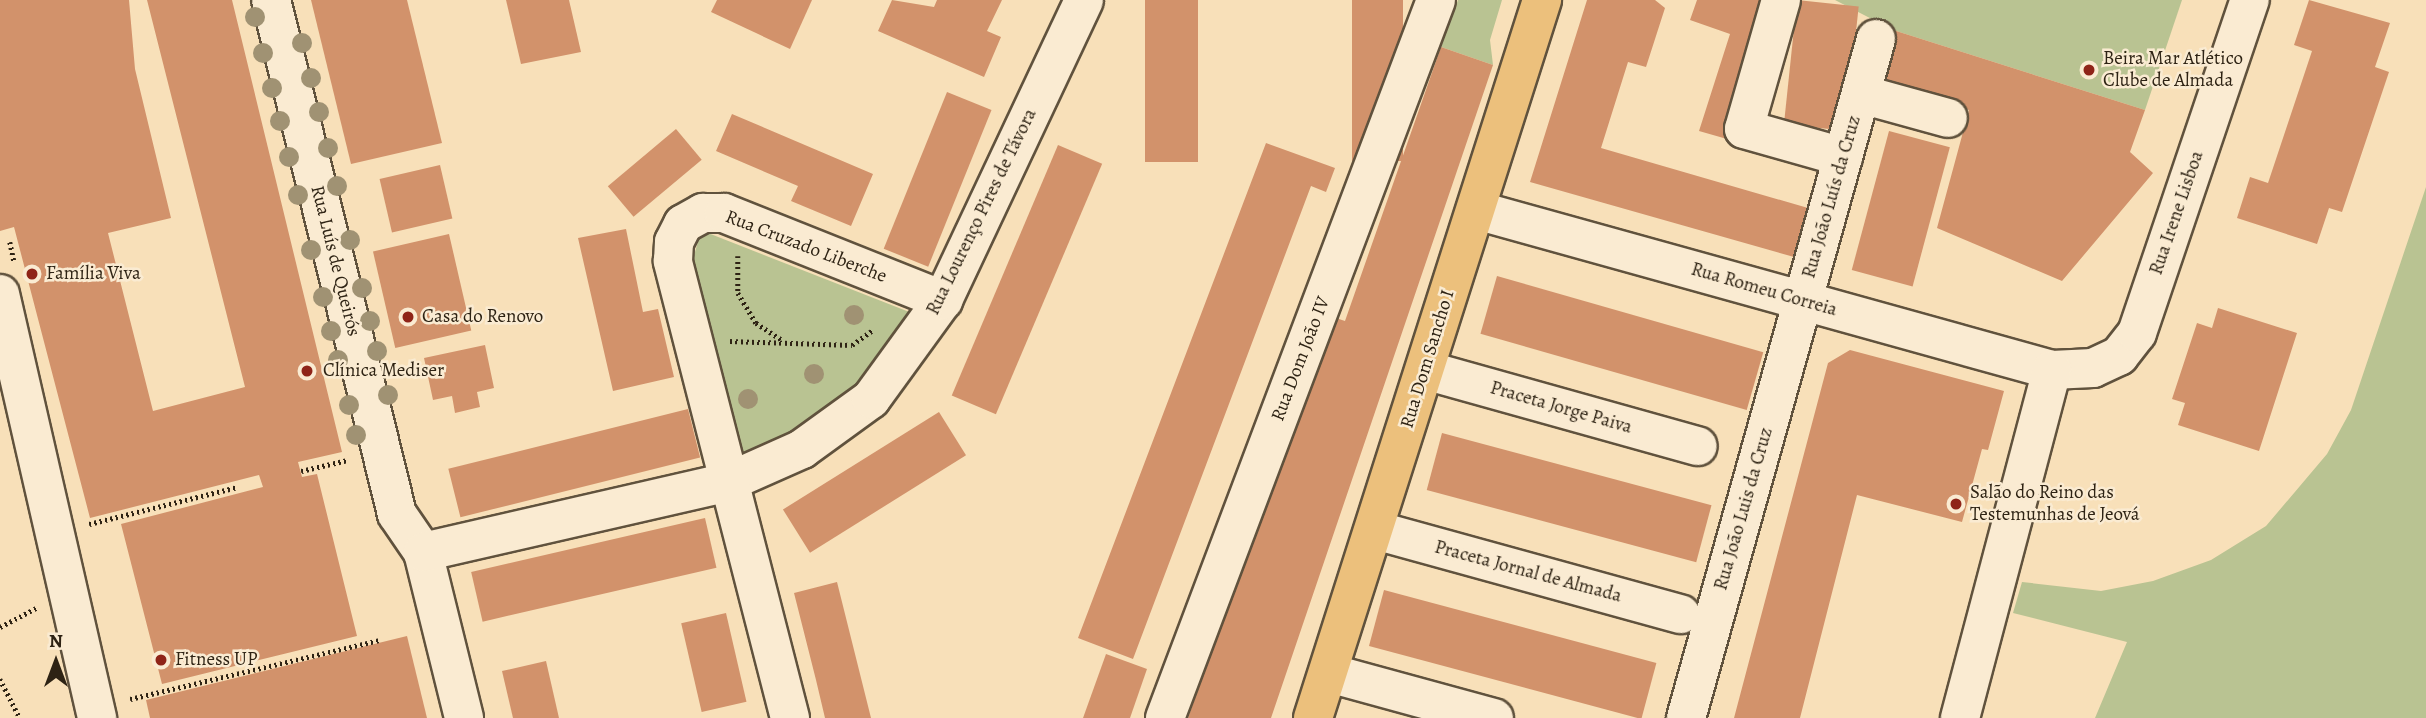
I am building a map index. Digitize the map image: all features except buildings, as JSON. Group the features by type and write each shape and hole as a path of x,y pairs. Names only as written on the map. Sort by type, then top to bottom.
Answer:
{"main road":[{"name":"Rua Dom Sancho I","path":"1313,718 1542,0"}],"street":[{"name":"Rua Luís de Queirós","path":"271,0 397,514 423,552 464,718"},
{"name":"Rua Lourenço Pires de Távora","path":"423,552 728,482 802,449 871,399 943,300 1084,0"},
{"name":"Rua Dom João IV","path":"1165,718 1436,0"},
{"path":"1781,0 1744,129 1843,158"},
{"name":"Rua Irene Lisboa","path":"2052,370 2107,363 2137,333 2250,0"},
{"name":"Rua João Luís da Cruz","path":"1802,301 1876,39"},
{"name":"Rua João Luís da Cruz","path":"1861,94 1948,118"},
{"name":"Rua Romeu Correia","path":"1476,210 2052,370"},
{"name":"Rua Cruzado Liberche","path":"790,718 673,261 684,224 703,213 724,213 943,300"},
{"path":"0,294 40,489 111,709"},
{"name":"Rua João Luis da Cruz","path":"1686,718 1696,618 1802,301"},
{"name":"Praceta Jorge Paiva","path":"1425,370 1698,446"},
{"path":"1959,718 2052,370"},
{"path":"0,406 40,489"},
{"name":"Praceta Jornal de Almada","path":"1375,530 1696,618"},
{"path":"1329,673 1494,718"}],"path":[{"path":"744,243 734,263 738,293 756,323 785,341"},
{"path":"723,343 785,341 852,345 878,322"},
{"path":"301,471 328,465"},
{"path":"81,526 237,487"},
{"path":"0,627 41,605"},
{"path":"111,709 379,640"},
{"path":"0,679 20,718"}],"green space":[{"path":"1458,0 1502,0 1490,40 1493,65 1441,47"},
{"name":"Beira Mar Atlético Clube de Almada","path":"1835,0 2182,0 2145,110 1893,30"},
{"path":"2426,187 2426,718 2095,718 2127,642 2013,613 2022,582 2101,591 2153,581 2211,560 2266,526 2327,454 2351,410"},
{"path":"708,233 922,317 864,391 743,462 693,259 699,238"}],"place":[{"name":"Beira Mar Atlético Clube de Almada","path":"2089,70"},
{"name":"Família Viva","path":"32,274"},
{"name":"Casa do Renovo","path":"408,317"},
{"name":"Clínica Mediser","path":"307,371"},
{"name":"Salão do Reino das Testemunhas de Jeová","path":"1956,504"},
{"name":"Fitness UP","path":"161,660"}]}
